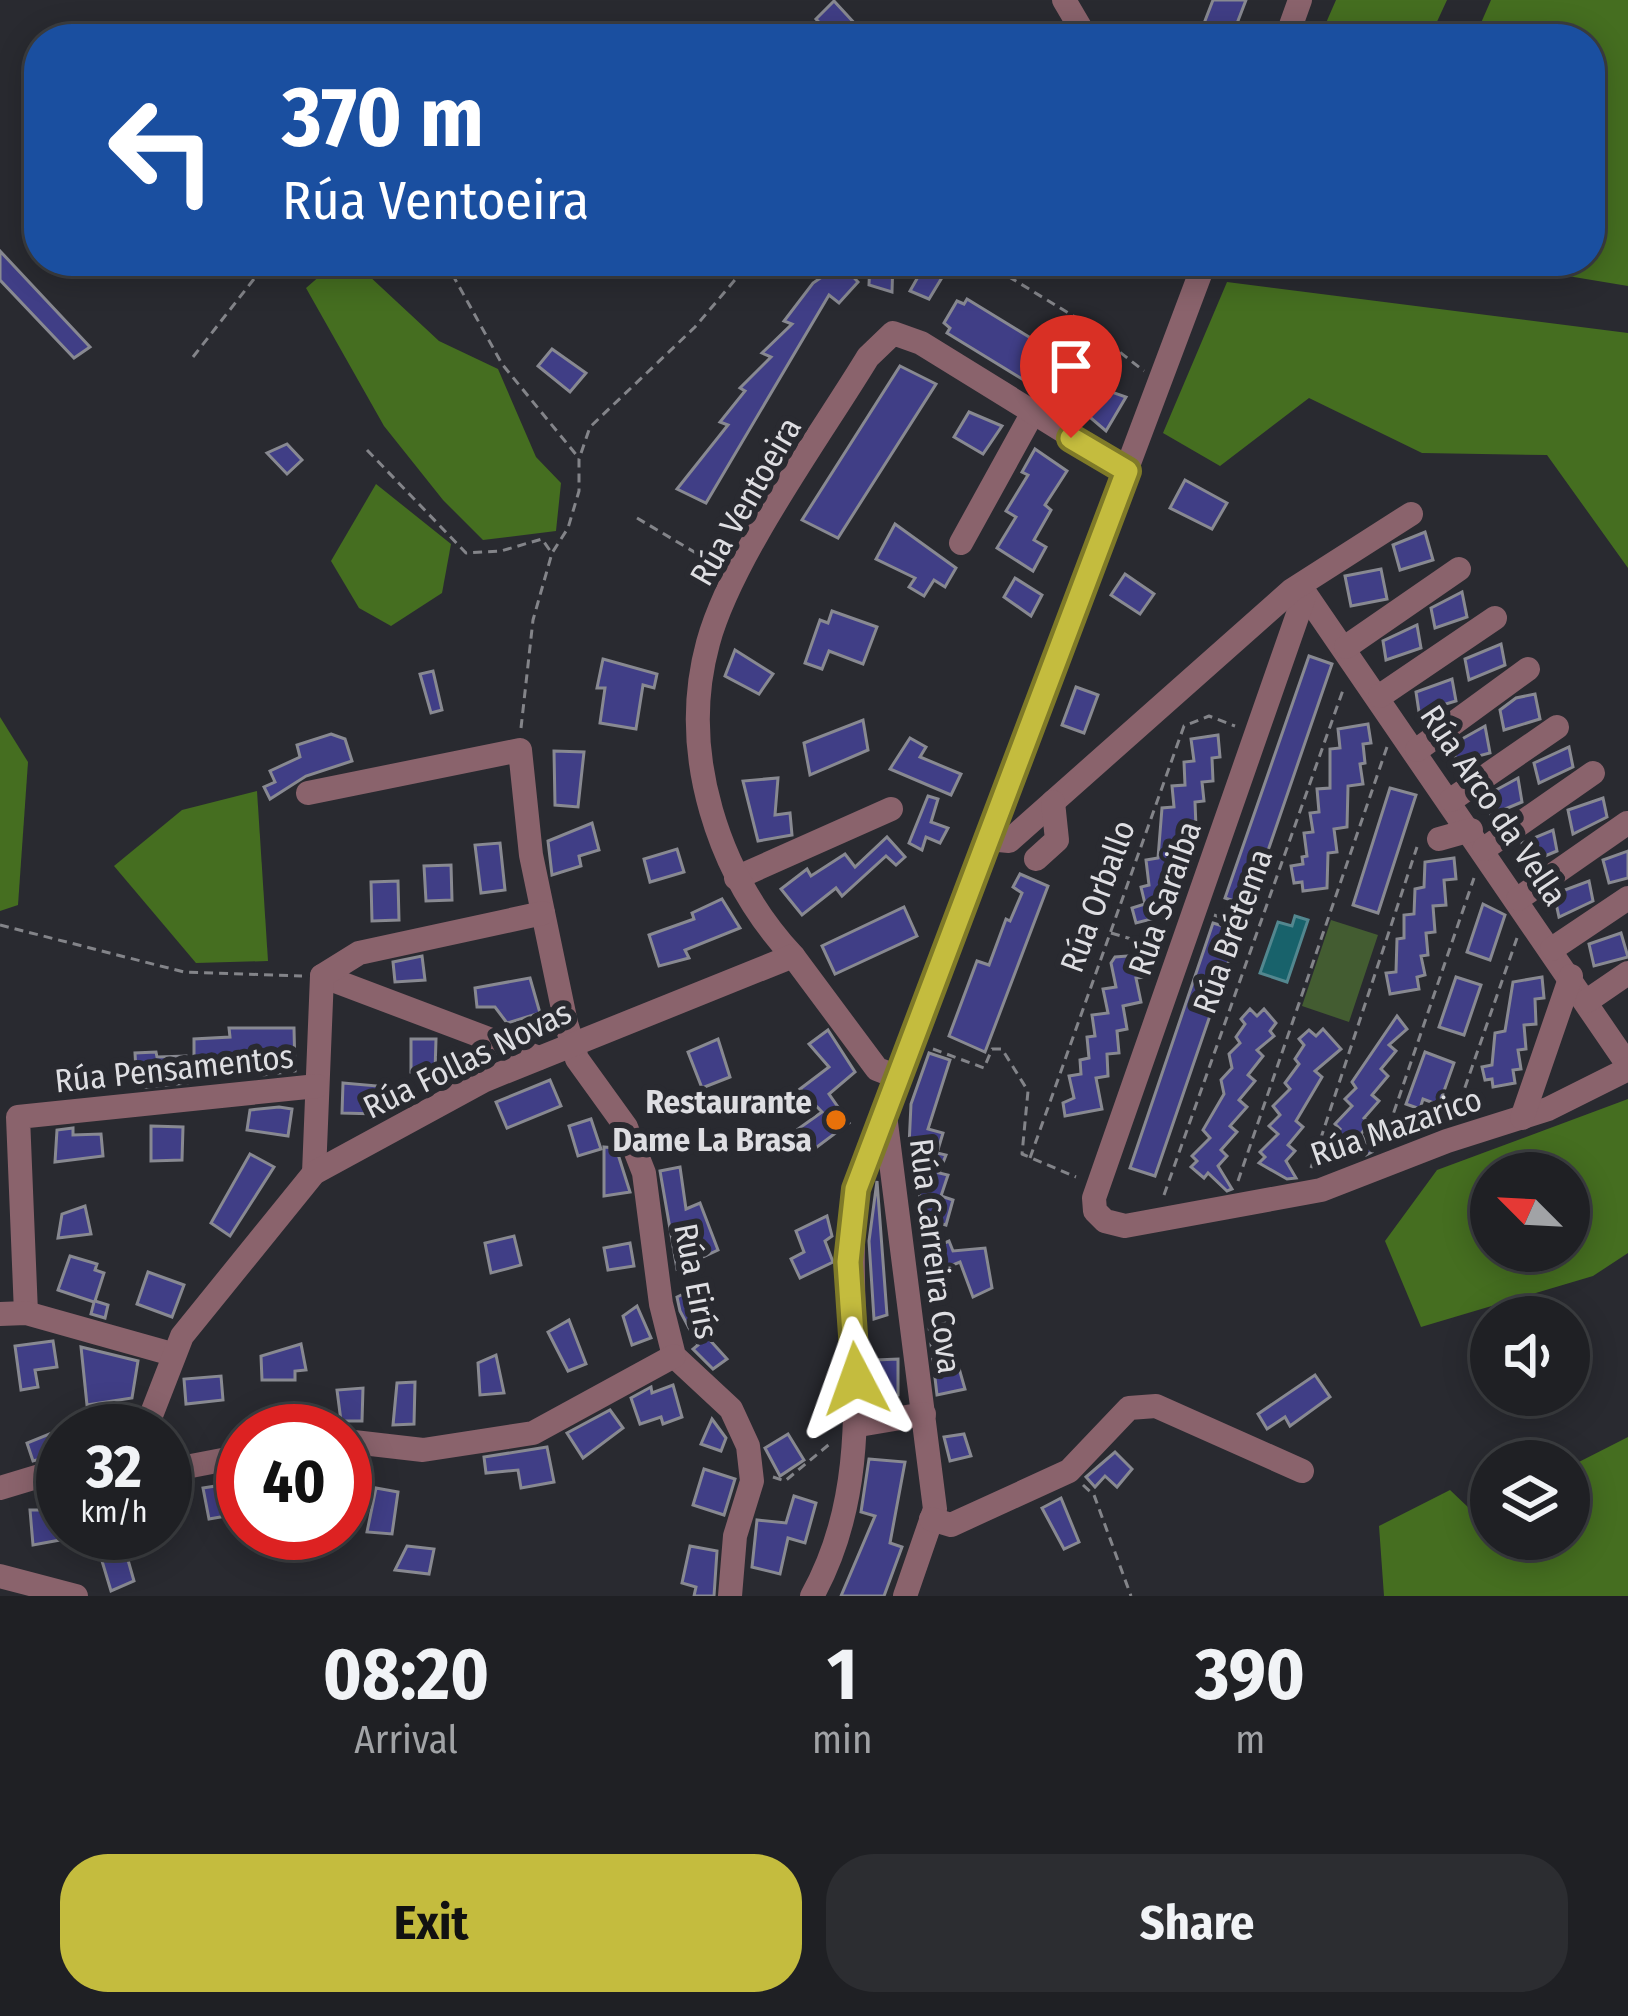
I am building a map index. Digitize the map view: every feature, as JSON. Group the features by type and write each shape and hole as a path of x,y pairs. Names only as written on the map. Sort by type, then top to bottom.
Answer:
{"street":[{"path":"812,1596 835,1551 860,1425 848,1262 856,1189 1199,276"},
{"name":"Rúa Ventoeira","path":"793,956 736,878 704,788 699,711 706,646 736,577 868,358 893,333 920,343 1031,416 1127,471"},
{"path":"961,543 1031,416"},
{"path":"988,839 1010,841 1303,590 1411,514"},
{"path":"1350,653 1459,569"},
{"name":"Rúa Arco da Vella","path":"1303,590 1478,839 1628,1067"},
{"name":"Rúa Saraiba","path":"1100,1209 1180,953 1303,590"},
{"path":"1380,696 1495,618"},
{"path":"1417,750 1528,669"},
{"path":"1451,800 1557,727"},
{"path":"308,793 520,749"},
{"name":"Rúa Eirís","path":"520,749 543,914 578,1059 626,1127 644,1173 661,1304 674,1356 731,1409 751,1469"},
{"path":"1428,843 1478,839 1593,773"},
{"path":"1036,859 1057,840 1053,802"},
{"path":"736,878 891,809"},
{"path":"1522,905 1628,824"},
{"path":"1552,949 1628,898"},
{"path":"322,976 359,952 543,914"},
{"path":"793,956 877,1069 895,1076"},
{"name":"Rúa Follas Novas","path":"154,1404 172,1354 314,1172 538,1058 793,956"},
{"path":"1587,1000 1628,974"},
{"path":"322,976 538,1058"},
{"name":"Rúa Pensamentos","path":"314,1172 322,976"},
{"path":"1522,1118 1570,976"},
{"name":"Rúa Mazarico","path":"1100,1209 1125,1226 1302,1193 1522,1118 1628,1067"},
{"name":"Rúa Pensamentos","path":"26,1313 6,1114 317,1086"},
{"name":"Rúa Carreira Cova","path":"884,1107 924,1414 932,1519 905,1596"},
{"path":"0,1314 26,1313 172,1354"},
{"path":"372,1444 424,1450 533,1432 674,1356"},
{"path":"932,1519 951,1525 1070,1471 1130,1408 1156,1406 1302,1471"},
{"name":"Rúa Carreira Cova","path":"860,1425 924,1414"},
{"path":"730,1596 735,1537 752,1481 751,1469"},
{"path":"0,1489 36,1477"},
{"path":"0,1489 36,1487"},
{"path":"0,1576 76,1596"}],"path":[{"path":"193,357 256,276"},
{"path":"453,276 502,364 579,459"},
{"path":"520,749 533,620 552,553 568,528 579,491 579,459 590,428 695,327 738,276"},
{"path":"1008,276 1075,317 1160,382"},
{"path":"368,450 466,553 501,551 542,539 552,553"},
{"path":"637,518 736,577"},
{"name":"Rúa Brétema","path":"1155,1220 1350,653"},
{"name":"Rúa Orballo","path":"1030,1158 1184,725 1208,716 1256,734"},
{"path":"1230,1205 1396,720"},
{"path":"1373,1171 1478,839"},
{"path":"1302,1193 1428,843"},
{"path":"1447,1141 1522,905"},
{"path":"1195,909 1258,930"},
{"path":"0,926 184,972 322,976"},
{"path":"1109,933 1180,953"},
{"path":"942,1053 984,1068 992,1048 1002,1048 1028,1091 1022,1154 1076,1177 1100,1209"},
{"path":"751,1469 785,1481 860,1425"},
{"path":"1070,1471 1094,1495 1131,1596"}],"green space":[{"path":"1336,0 1447,0 1436,24 1326,24"},
{"path":"1491,0 1628,0 1628,286 1568,276 1605,276 1605,24 1481,24"},
{"path":"320,276 369,276 439,341 498,369 536,457 561,483 556,531 483,540 443,500 384,426 306,288"},
{"path":"1227,282 1628,333 1628,568 1547,455 1422,453 1309,398 1220,466 1163,433"},
{"path":"376,484 451,544 442,593 391,626 359,608 331,561"},
{"path":"0,717 28,762 18,905 0,911"},
{"path":"257,791 268,961 196,963 114,866 182,810"},
{"path":"1331,920 1378,935 1349,1022 1302,1006"},
{"path":"1628,1099 1628,1253 1593,1276 1526,1296 1470,1296 1470,1312 1421,1327 1385,1241 1437,1170 1470,1158 1470,1272 1590,1272 1590,1152 1485,1152"},
{"path":"1628,1437 1628,1596 1384,1596 1379,1526 1450,1490 1470,1509 1470,1560 1590,1560 1590,1456"}],"water":[{"path":"1295,916 1308,920 1287,982 1260,973 1278,922 1292,926"}],"building":[{"path":"1213,0 1246,0 1237,24 1204,24"},
{"path":"834,1 855,24 821,24 816,19"},
{"path":"0,251 90,347 74,358 0,280"},
{"path":"823,276 852,276 858,282 839,303 829,295 706,503 677,489 728,425 720,422 745,391 740,388 771,357 762,353 792,324 784,321"},
{"path":"869,276 893,276 892,292 869,285"},
{"path":"918,276 943,276 929,299 910,291"},
{"path":"967,299 1088,373 1083,382 1126,397 1106,431 1071,401 1068,407 947,333 950,328 944,323 957,301 964,304"},
{"path":"552,349 586,373 570,392 538,366"},
{"path":"900,366 936,384 838,538 802,520"},
{"path":"969,412 1002,426 983,454 954,437"},
{"path":"287,444 302,460 287,474 267,453"},
{"path":"1035,449 1067,471 1045,505 1051,510 1034,540 1046,547 1033,571 997,548 1016,517 1006,511 1028,475 1022,472"},
{"path":"1185,480 1227,503 1212,529 1170,508"},
{"path":"895,524 956,568 945,587 934,580 924,596 909,587 915,578 876,559"},
{"path":"1425,532 1433,560 1400,570 1393,545"},
{"path":"1381,569 1387,599 1351,606 1345,576"},
{"path":"1125,574 1154,594 1140,614 1111,595"},
{"path":"1015,578 1042,595 1031,616 1004,597"},
{"path":"1462,592 1467,617 1435,628 1431,608"},
{"path":"832,611 877,627 863,664 829,651 822,669 805,663 820,620 828,623"},
{"path":"1417,625 1421,648 1386,660 1383,641"},
{"path":"1501,644 1505,665 1469,680 1465,659"},
{"path":"735,650 773,674 759,694 725,676"},
{"path":"1309,656 1332,664 1249,906 1225,898"},
{"path":"603,659 657,674 654,688 643,685 636,729 600,723 605,688 597,688"},
{"path":"433,671 442,710 431,713 420,674"},
{"path":"1452,679 1456,701 1419,712 1416,692"},
{"path":"1076,687 1098,695 1084,733 1062,725"},
{"path":"1535,694 1540,719 1504,730 1500,710 1516,698"},
{"path":"863,720 868,750 810,775 804,743"},
{"path":"1368,724 1371,743 1363,744 1365,763 1360,764 1363,784 1348,786 1347,827 1334,829 1337,852 1328,853 1327,888 1303,891 1302,882 1294,883 1291,866 1303,864 1302,857 1307,856 1304,833 1313,832 1310,813 1319,812 1317,789 1330,788 1330,749 1340,748 1338,729"},
{"path":"1485,726 1490,753 1456,762 1453,744"},
{"path":"331,734 345,739 352,761 306,776 270,799 264,787 275,782 270,771 300,757 297,745"},
{"path":"1218,735 1220,757 1212,758 1213,781 1202,782 1204,801 1195,802 1196,827 1187,828 1188,853 1178,853 1181,875 1162,878 1171,914 1136,923 1132,908 1145,904 1141,887 1149,885 1146,860 1158,858 1162,808 1174,807 1172,786 1185,785 1184,762 1194,761 1191,739"},
{"path":"910,738 926,747 920,757 961,774 951,795 890,769"},
{"path":"1569,747 1573,767 1539,783 1534,763"},
{"path":"554,751 584,752 578,807 555,805"},
{"path":"778,778 775,815 790,813 792,835 758,841 743,781"},
{"path":"1518,778 1522,802 1491,815 1487,795"},
{"path":"1390,788 1416,795 1378,913 1353,905"},
{"path":"928,796 938,799 931,822 948,828 940,843 926,837 922,850 909,843"},
{"path":"1603,798 1607,817 1573,834 1568,810"},
{"path":"592,823 599,850 579,856 581,866 552,875 548,841"},
{"path":"1553,830 1557,851 1526,864 1522,843"},
{"path":"887,837 905,857 896,865 886,856 842,896 836,888 802,915 781,889 807,869 811,876 845,854 855,867"},
{"path":"500,843 505,890 481,893 475,845"},
{"path":"677,849 684,872 650,882 644,859"},
{"path":"1628,851 1628,878 1609,883 1603,860"},
{"path":"1454,858 1456,879 1444,880 1446,905 1433,906 1435,932 1426,933 1428,955 1421,956 1425,975 1417,977 1419,989 1390,994 1386,973 1396,972 1397,939 1404,938 1404,915 1414,914 1415,889 1424,887 1425,862"},
{"path":"451,865 452,900 426,901 424,866"},
{"path":"1020,874 1048,886 985,1052 949,1036 977,961 989,965 1006,919 1010,921 1022,893 1013,887"},
{"path":"398,881 399,920 372,921 371,882"},
{"path":"1589,881 1593,901 1559,917 1554,894"},
{"path":"722,899 740,928 685,950 689,958 659,966 649,935 694,919 692,913"},
{"path":"1483,904 1505,915 1490,960 1467,952"},
{"path":"904,907 917,936 835,974 822,946"},
{"path":"1213,923 1239,931 1155,1176 1130,1168"},
{"path":"1621,933 1628,957 1594,966 1589,944"},
{"path":"1140,955 1147,977 1136,978 1141,1002 1123,1006 1127,1029 1117,1031 1119,1053 1107,1054 1108,1076 1096,1078 1102,1109 1065,1116 1063,1103 1074,1098 1069,1076 1081,1074 1080,1060 1089,1058 1087,1037 1095,1036 1092,1015 1108,1013 1103,989 1116,987 1111,963 1115,957"},
{"path":"422,956 425,980 395,982 393,962"},
{"path":"1456,977 1481,985 1464,1035 1439,1027"},
{"path":"1542,977 1544,998 1535,999 1536,1024 1524,1025 1526,1049 1518,1050 1521,1069 1513,1070 1515,1083 1493,1087 1492,1079 1485,1080 1482,1067 1492,1065 1495,1033 1505,1031 1513,982"},
{"path":"530,978 540,1013 507,1023 495,1007 477,1007 475,988"},
{"path":"1250,1009 1257,1016 1264,1009 1276,1023 1270,1031 1274,1036 1257,1050 1263,1056 1248,1075 1255,1081 1239,1100 1247,1107 1230,1126 1237,1132 1221,1150 1227,1156 1218,1166 1232,1189 1227,1191 1208,1173 1204,1178 1191,1167 1197,1161 1192,1156 1210,1138 1203,1130 1224,1094 1221,1080 1232,1068 1229,1054 1240,1043 1236,1037 1245,1024 1241,1019"},
{"path":"1397,1016 1407,1029 1389,1045 1396,1051 1381,1069 1388,1076 1372,1095 1379,1101 1364,1118 1370,1123 1361,1134 1372,1152 1366,1155 1334,1135 1340,1129 1335,1124 1352,1106 1345,1099 1356,1088 1352,1082"},
{"path":"229,1028 294,1028 295,1071 262,1075 261,1056 194,1067 194,1039 230,1037"},
{"path":"1323,1029 1341,1049 1315,1071 1322,1077 1296,1121 1303,1127 1288,1145 1295,1151 1286,1161 1296,1178 1287,1179 1259,1163 1265,1157 1260,1152 1278,1134 1269,1126 1280,1115 1273,1106 1290,1089 1285,1083 1299,1064 1295,1059 1304,1045 1299,1039 1309,1030 1316,1036"},
{"path":"828,1030 855,1072 829,1094 849,1123 813,1150 798,1129 822,1112 800,1089 829,1067 809,1044"},
{"path":"411,1039 436,1039 435,1072 411,1072"},
{"path":"718,1039 730,1077 702,1088 688,1052"},
{"path":"156,1052 157,1057 186,1056 187,1083 137,1088 135,1053"},
{"path":"1425,1052 1454,1063 1439,1105 1423,1099 1420,1109 1406,1104"},
{"path":"929,1053 950,1060 928,1129 943,1133 937,1153 946,1155 939,1173 948,1175 941,1196 953,1200 946,1225 920,1217 919,1169 913,1168 916,1147 909,1146 911,1104"},
{"path":"550,1080 561,1106 507,1128 496,1102"},
{"path":"343,1083 378,1086 377,1114 342,1113"},
{"path":"292,1109 288,1136 247,1130 250,1110"},
{"path":"591,1119 601,1149 578,1156 569,1126"},
{"path":"151,1126 183,1127 182,1160 151,1161"},
{"path":"73,1128 73,1135 101,1134 103,1156 55,1162 57,1130"},
{"path":"604,1147 616,1148 630,1192 604,1196"},
{"path":"250,1154 274,1167 230,1236 211,1223"},
{"path":"680,1167 686,1209 700,1203 718,1250 677,1269 660,1171"},
{"path":"877,1181 887,1315 874,1319 869,1241"},
{"path":"85,1206 91,1234 58,1238 62,1214"},
{"path":"827,1216 832,1236 825,1241 833,1262 800,1278 791,1259 804,1252 796,1231"},
{"path":"514,1236 521,1265 491,1273 485,1243"},
{"path":"949,1241 953,1251 985,1248 992,1288 973,1297 960,1262 943,1269 935,1247"},
{"path":"630,1243 634,1266 608,1270 604,1248"},
{"path":"70,1256 97,1264 95,1270 104,1273 95,1301 108,1305 105,1318 91,1314 94,1302 58,1290"},
{"path":"148,1272 184,1285 172,1317 137,1304"},
{"path":"690,1291 706,1324 698,1327 727,1359 713,1369 693,1349 698,1345 680,1311 677,1297"},
{"path":"637,1306 651,1338 632,1345 623,1316"},
{"path":"569,1320 586,1364 568,1371 548,1332"},
{"path":"946,1323 965,1389 937,1395 929,1327"},
{"path":"53,1341 57,1367 35,1370 38,1387 21,1390 15,1346"},
{"path":"301,1344 306,1370 295,1371 295,1380 262,1380 261,1356"},
{"path":"81,1347 138,1361 132,1398 87,1404"},
{"path":"496,1355 504,1393 480,1395 478,1363"},
{"path":"898,1359 898,1395 877,1397 876,1360"},
{"path":"1315,1375 1330,1397 1290,1426 1285,1417 1267,1429 1258,1414"},
{"path":"221,1376 223,1400 186,1404 184,1379"},
{"path":"415,1382 414,1424 393,1425 397,1383"},
{"path":"673,1385 682,1417 663,1424 661,1417 640,1424 631,1398 651,1387 652,1393"},
{"path":"363,1388 363,1404 339,1404 337,1390"},
{"path":"610,1410 623,1428 583,1458 567,1433"},
{"path":"712,1419 726,1438 721,1451 701,1444"},
{"path":"788,1434 804,1460 780,1476 765,1448"},
{"path":"964,1434 971,1456 950,1461 944,1437"},
{"path":"36,1439 36,1460 33,1461 27,1443"},
{"path":"547,1447 554,1482 521,1488 518,1470 486,1473 484,1457"},
{"path":"1115,1452 1132,1469 1117,1487 1105,1476 1095,1487 1086,1477"},
{"path":"869,1459 905,1462 890,1543 902,1547 884,1596 841,1596 875,1516 861,1512"},
{"path":"704,1469 735,1479 724,1515 693,1505"},
{"path":"216,1486 216,1518 209,1519 203,1488"},
{"path":"376,1488 398,1492 392,1534 372,1532"},
{"path":"794,1496 816,1503 805,1543 788,1538 780,1574 752,1567 757,1520 786,1523"},
{"path":"1061,1498 1079,1542 1064,1549 1042,1508"},
{"path":"30,1510 36,1510 36,1544"},
{"path":"407,1546 434,1549 429,1574 395,1570"},
{"path":"690,1546 717,1551 714,1596 694,1596 696,1587 682,1583"},
{"path":"128,1560 134,1581 111,1591 102,1561"}],"place":[{"name":"Restaurante Dame La Brasa","path":"836,1120"}],"route":[{"path":"856,1379 848,1262 856,1189 1127,471 1071,438"}]}
